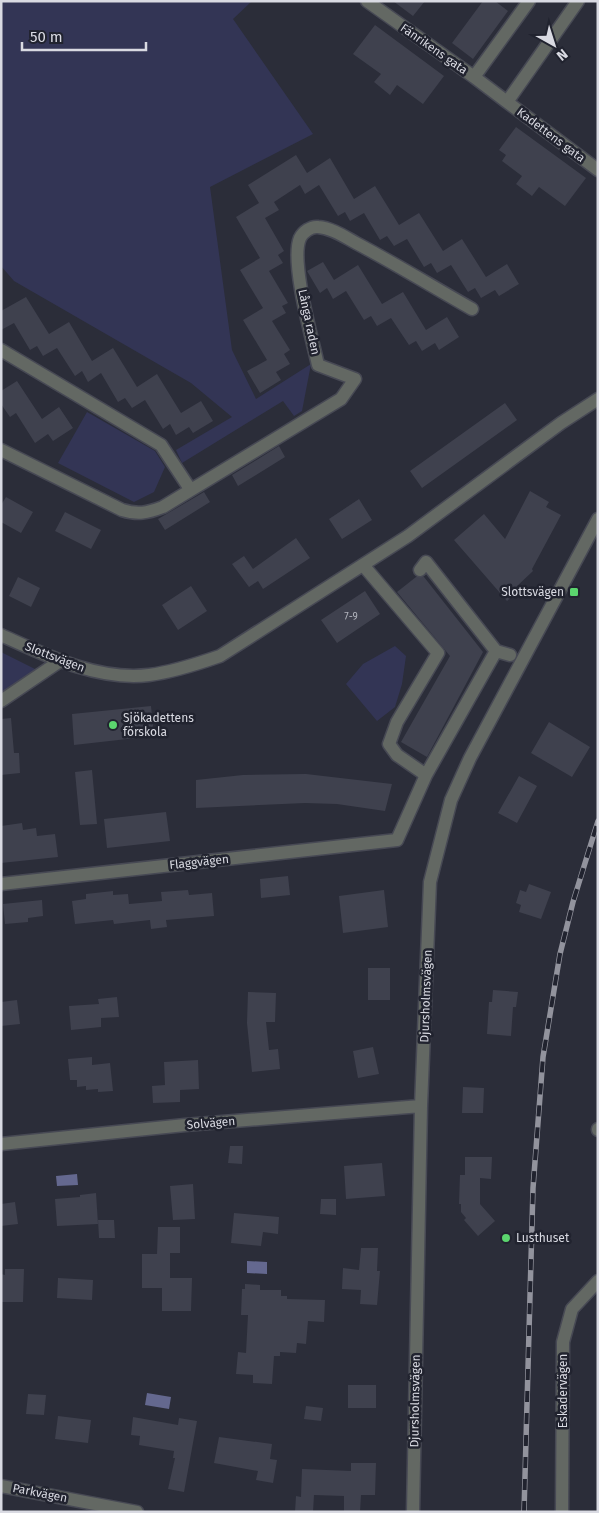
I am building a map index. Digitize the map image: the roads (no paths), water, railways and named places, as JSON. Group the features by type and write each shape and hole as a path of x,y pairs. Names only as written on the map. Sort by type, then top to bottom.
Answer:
{"street":[{"name":"Fänrikens gata","path":"367,1 474,77 529,1"},
{"name":"Kadettens gata","path":"578,1 507,102 598,170"},
{"path":"474,77 507,102"},
{"name":"Långa raden","path":"1,450 122,510 136,514 148,513 163,507 341,399 355,379 318,365 303,300 297,252 300,238 305,231 316,226 332,231 386,258 472,309"},
{"path":"1,350 161,445 190,489"},
{"name":"Slottsvägen","path":"1,635 60,661 88,670 148,675 197,664 220,656 408,536 561,423 598,399"},
{"name":"Djursholmsvägen","path":"413,1512 421,1106 430,882 452,800 487,724 598,519"},
{"path":"420,570 426,562 496,651 510,655"},
{"path":"363,565 438,653 397,722 389,744 397,755 426,775 496,651"},
{"path":"1,701 60,661"},
{"name":"Flaggvägen","path":"1,884 397,840 426,775"},
{"name":"Solvägen","path":"1,1144 185,1125 421,1106"},
{"name":"Eskadervägen","path":"562,1512 563,1342 572,1309 598,1281"},
{"name":"Parkvägen","path":"1,1486 137,1512"}],"railway":[{"path":"524,1512 533,1188 543,1057 560,954 573,902 598,821"}],"place":[{"name":"Slottsvägen","path":"574,592"},
{"name":"Sjökadettens förskola","path":"113,725"},
{"name":"Lusthuset","path":"506,1238"}]}
